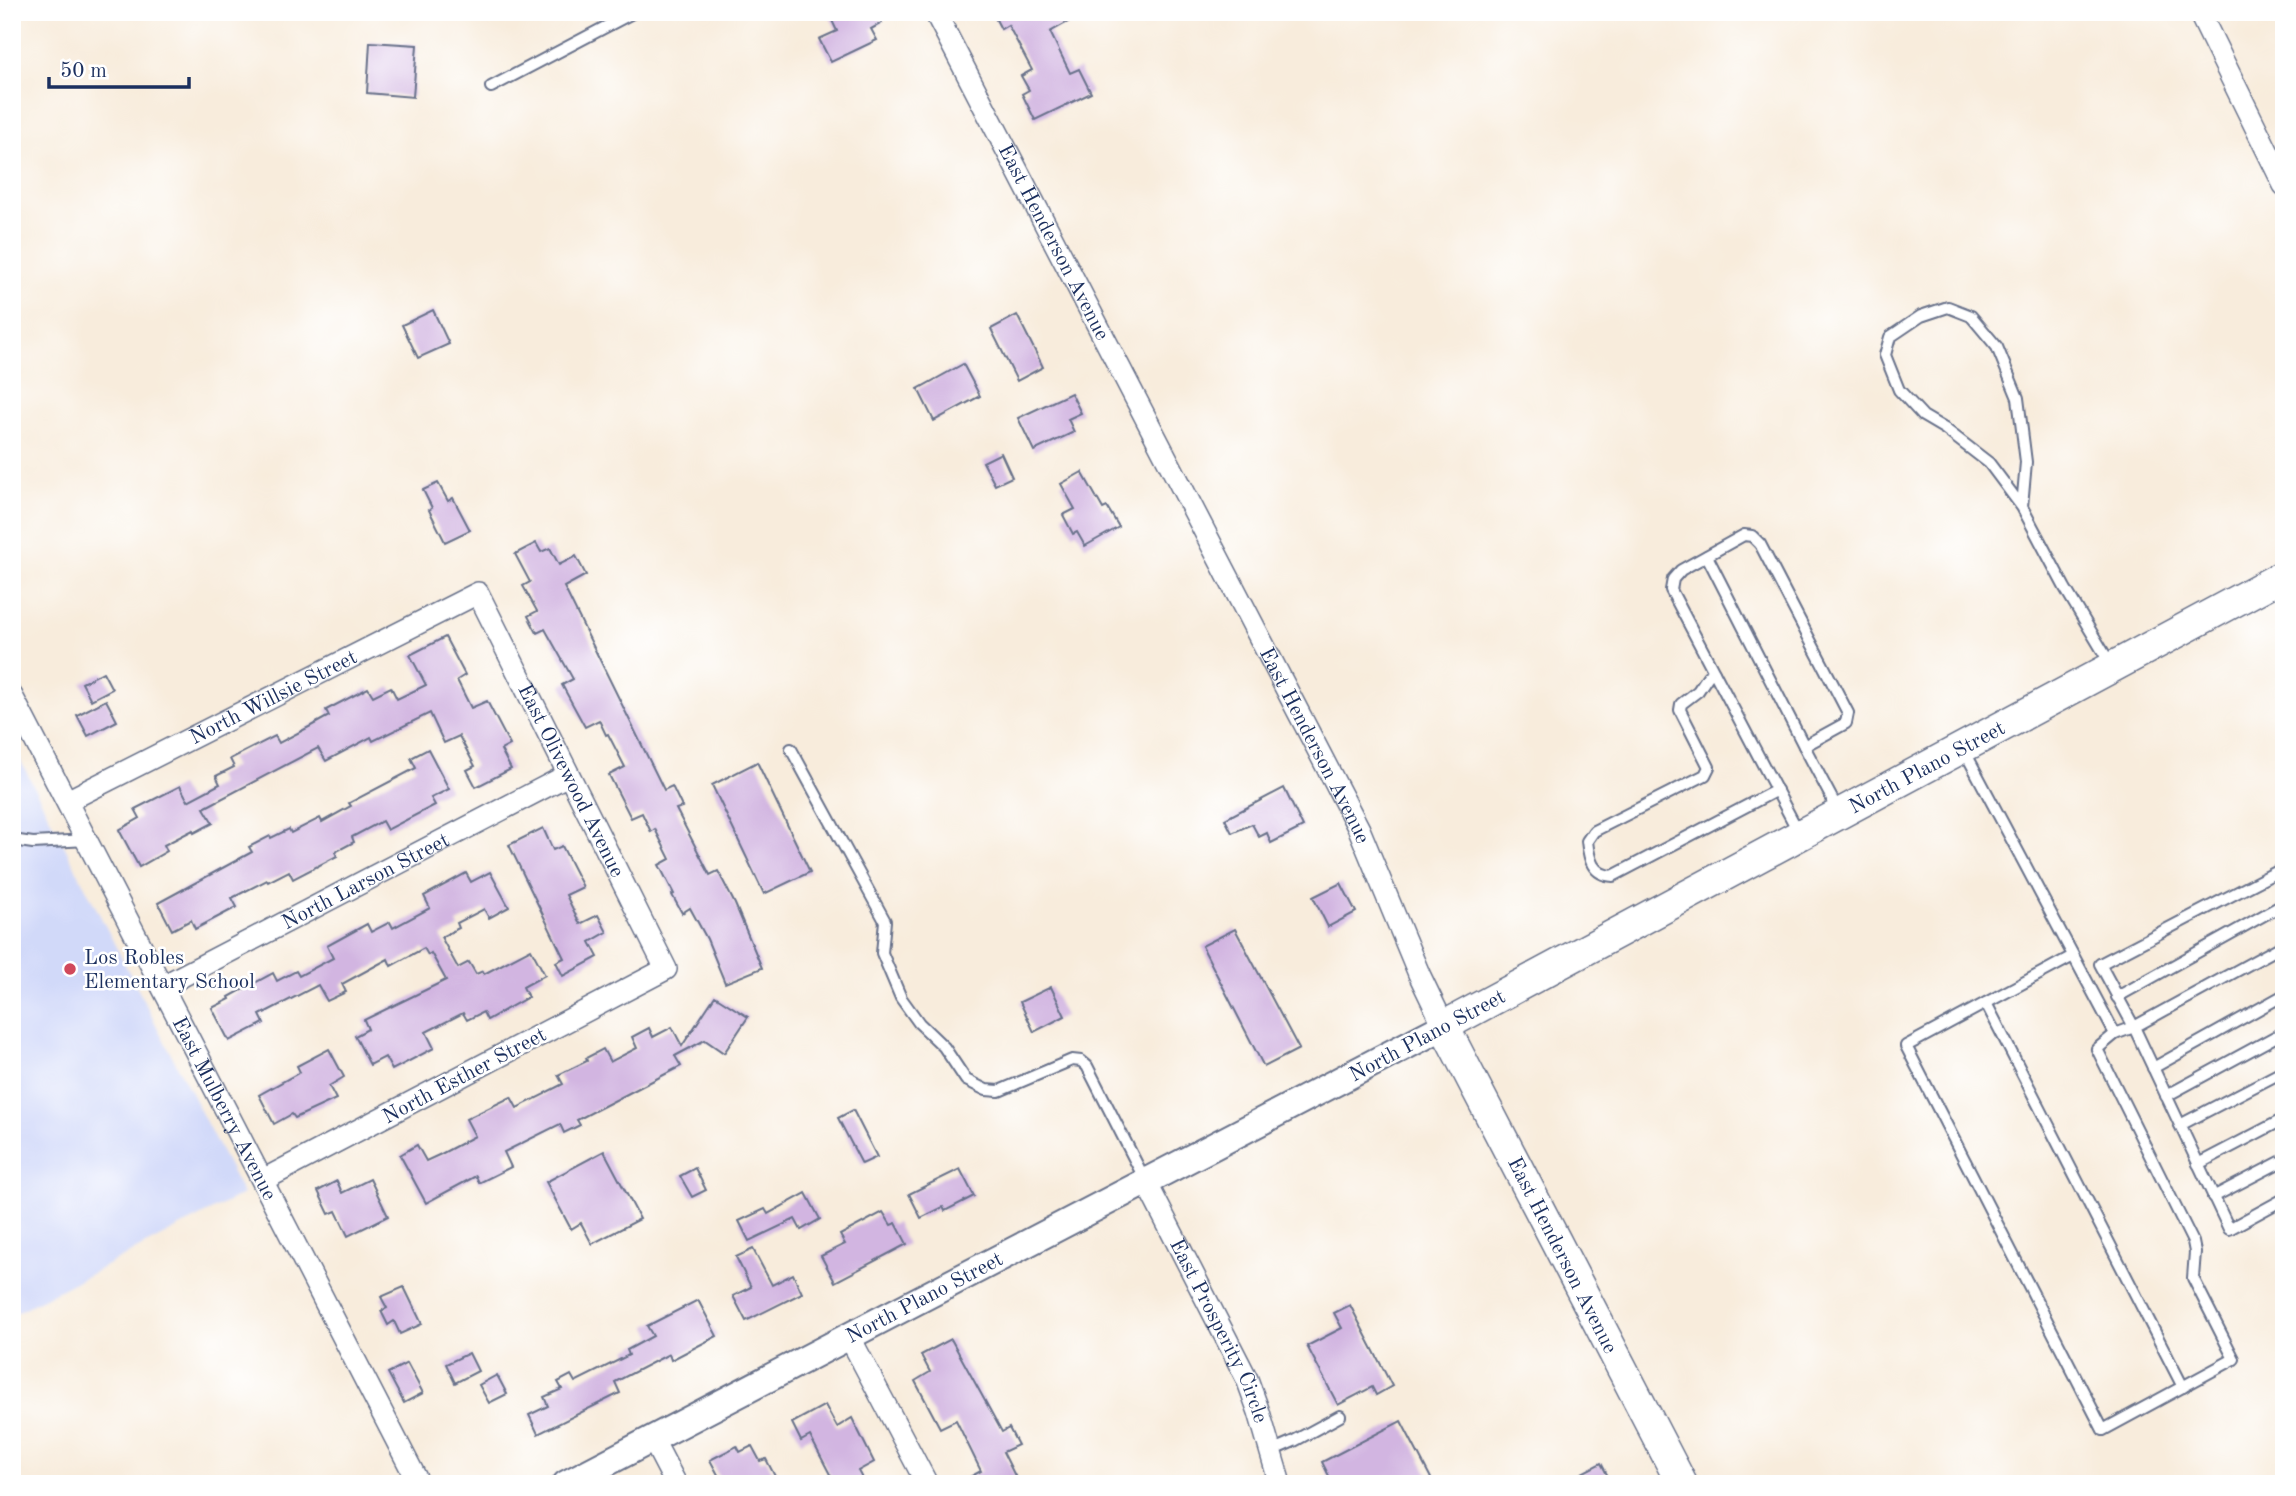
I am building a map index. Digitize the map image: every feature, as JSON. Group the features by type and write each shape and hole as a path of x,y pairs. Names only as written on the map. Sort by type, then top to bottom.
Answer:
{"main road":[{"name":"North Plano Street","path":"1444,1026 2284,575"},
{"name":"East Henderson Avenue","path":"1444,1026 1682,1484"}],"street":[{"name":"East Henderson Avenue","path":"935,12 1359,829 1419,974 1444,1026"},
{"path":"2199,12 2284,185"},
{"name":"East Olivewood Avenue","path":"478,593 666,970"},
{"name":"North Willsie Street","path":"66,801 478,593"},
{"name":"East Mulberry Avenue","path":"12,696 419,1484"},
{"name":"North Larson Street","path":"163,986 568,775"},
{"name":"North Esther Street","path":"263,1180 666,970"},
{"name":"North Plano Street","path":"566,1484 1444,1026"},
{"name":"East Prosperity Circle","path":"1146,1182 1242,1370 1259,1412 1280,1484"},
{"path":"849,1336 926,1484"},
{"path":"652,1438 676,1484"}],"lane":[{"path":"491,87 634,12"},
{"path":"2022,507 2026,462 2018,398 1997,347 1972,316 1948,307 1922,316 1891,337 1885,355 1899,390 1923,416 1945,429 1989,463 2022,507 2065,588 2113,667"},
{"path":"1800,835 1671,590 1672,579 1681,570 1744,535 1752,536 1760,544 1848,713 1846,723 1804,746"},
{"path":"1707,555 1840,814"},
{"path":"1714,672 1698,691 1681,704 1680,710 1709,767 1705,775 1594,831 1587,841 1588,855 1596,871 1605,876 1613,876 1777,790"},
{"path":"1963,748 2115,1034"},
{"path":"791,749 885,920 883,953 901,998 919,1023 944,1047 966,1080 986,1090 999,1091 1072,1060 1081,1061 1087,1066 1146,1182"},
{"path":"12,840 33,843 87,840"},
{"path":"2284,868 2100,964 2134,1027 2229,1229 2284,1199"},
{"path":"2118,997 2284,904"},
{"path":"2074,956 1906,1046 2103,1430 2234,1359 2193,1278 2193,1242 2097,1049 2115,1034 2134,1027 2284,945"},
{"path":"2153,1068 2284,995"},
{"path":"1986,1003 2183,1387"},
{"path":"2166,1096 2284,1032"},
{"path":"2180,1125 2284,1071"},
{"path":"2198,1164 2284,1119"},
{"path":"2213,1196 2284,1160"},
{"path":"1271,1451 1340,1416"}],"shaded area":[{"name":"Los Robles Elementary School","path":"12,744 243,1194 12,1315"}],"building":[{"path":"828,12 877,12 882,23 871,29 877,40 831,62 819,39 837,31"},
{"path":"992,12 1086,12 1050,32 1070,73 1079,69 1091,93 1035,120 1022,94 1029,90 1021,76 1032,70 1008,25 1001,29"},
{"path":"370,42 417,45 413,97 367,93"},
{"path":"433,310 449,344 418,358 402,325"},
{"path":"1017,315 1043,367 1017,381 991,329"},
{"path":"963,364 980,396 934,421 918,389"},
{"path":"1071,393 1081,413 1068,419 1074,432 1034,451 1018,418"},
{"path":"1001,453 1012,477 995,485 983,462"},
{"path":"1082,472 1103,509 1107,507 1119,527 1085,546 1077,532 1073,534 1063,515 1075,509 1061,484"},
{"path":"438,483 448,501 453,498 470,530 445,542 429,510 432,508 423,490"},
{"path":"536,543 541,552 550,548 559,565 576,556 586,575 564,587 664,790 672,786 682,807 676,809 710,875 718,871 762,968 725,983 707,939 690,908 682,913 672,895 674,894 659,865 670,859 655,829 651,832 642,813 631,818 609,775 625,767 599,720 585,727 562,685 573,679 545,629 537,633 528,616 537,611 523,586 530,582 515,554"},
{"path":"445,637 465,675 457,680 471,708 487,701 510,745 501,750 511,769 476,787 467,770 475,766 459,736 444,743 430,713 373,741 371,737 326,761 318,748 204,808 213,823 164,845 167,851 139,867 119,830 140,818 135,809 180,786 188,801 220,784 216,776 234,767 230,759 275,736 279,743 329,716 326,710 368,688 373,696 391,687 397,699 426,685 410,655"},
{"path":"103,672 112,689 91,700 82,683"},
{"path":"106,700 117,721 88,736 77,715"},
{"path":"428,749 449,789 431,798 435,805 387,830 382,821 352,837 354,842 335,852 337,856 293,879 289,871 232,898 237,907 195,929 191,920 172,930 158,903 252,852 249,847 270,836 271,838 289,829 291,833 320,818 322,822 351,806 349,803 416,768 411,758"},
{"path":"757,762 810,872 764,894 712,785"},
{"path":"1284,788 1303,827 1271,843 1267,833 1259,837 1252,824 1232,833 1225,819"},
{"path":"543,828 553,850 562,846 583,887 566,895 580,924 598,915 607,932 590,942 598,957 563,976 556,962 564,958 509,845"},
{"path":"490,872 509,907 489,918 484,909 457,923 459,928 441,937 458,968 469,962 476,974 483,971 484,974 531,949 545,975 523,987 528,997 487,1020 483,1012 467,1020 463,1013 426,1032 434,1048 392,1070 385,1057 370,1065 355,1036 368,1029 364,1020 446,980 431,953 428,955 424,948 391,966 388,959 342,984 346,992 327,1001 318,985 260,1015 264,1023 229,1041 212,1008 273,973 277,981 296,971 299,976 333,958 327,946 367,924 371,932 390,922 393,928 430,908 424,896 466,873 471,882"},
{"path":"1341,883 1356,912 1328,927 1313,897"},
{"path":"1235,929 1299,1049 1264,1067 1202,946"},
{"path":"1051,987 1065,1016 1034,1032 1020,1002"},
{"path":"715,996 748,1017 724,1053 705,1040 675,1056 681,1066 577,1120 580,1125 564,1133 560,1124 504,1152 511,1167 479,1183 476,1176 426,1203 400,1155 417,1145 426,1161 441,1154 475,1136 466,1119 511,1097 517,1108 545,1094 563,1084 558,1075 587,1061 586,1058 603,1049 610,1062 637,1048 632,1037 649,1028 653,1037 672,1027 682,1046"},
{"path":"329,1049 344,1077 329,1086 336,1099 295,1118 292,1114 274,1124 259,1095 300,1072 297,1066"},
{"path":"853,1110 877,1157 862,1164 838,1118"},
{"path":"604,1151 640,1219 592,1244 581,1223 571,1229 546,1182"},
{"path":"695,1168 706,1190 692,1197 680,1176"},
{"path":"960,1169 974,1196 945,1211 943,1207 921,1218 909,1194"},
{"path":"370,1179 388,1216 348,1236 336,1211 329,1214 318,1191 337,1181 342,1193"},
{"path":"806,1193 820,1219 801,1230 795,1219 749,1241 739,1221 765,1209 768,1214"},
{"path":"883,1212 891,1225 896,1223 907,1244 835,1282 821,1256 845,1244 840,1235"},
{"path":"753,1249 772,1285 793,1274 802,1293 746,1321 733,1296 751,1287 736,1257"},
{"path":"404,1287 422,1324 400,1334 394,1321 388,1325 381,1311 387,1308 381,1297"},
{"path":"698,1300 717,1336 671,1360 669,1354 615,1382 620,1393 538,1434 529,1415 548,1406 544,1397 562,1389 558,1382 571,1375 575,1382 629,1355 627,1350 653,1336 647,1326"},
{"path":"1350,1305 1392,1386 1376,1395 1372,1387 1338,1405 1307,1346 1342,1328 1334,1313"},
{"path":"951,1339 1002,1432 1009,1428 1018,1445 1003,1452 1019,1484 957,1484 981,1471 956,1420 940,1428 915,1381 930,1372 921,1355"},
{"path":"469,1353 478,1371 455,1383 446,1364"},
{"path":"407,1363 423,1393 404,1403 388,1373"},
{"path":"497,1375 507,1394 489,1403 479,1385"},
{"path":"825,1405 837,1427 852,1418 874,1462 858,1471 865,1484 835,1484 810,1436 801,1441 792,1423"},
{"path":"1401,1421 1434,1484 1333,1484 1322,1462"},
{"path":"737,1446 740,1452 752,1446 760,1461 766,1459 779,1484 723,1484 710,1460"},
{"path":"1601,1463 1612,1484 1561,1484"}],"place":[{"name":"Los Robles Elementary School","path":"70,969"}]}
